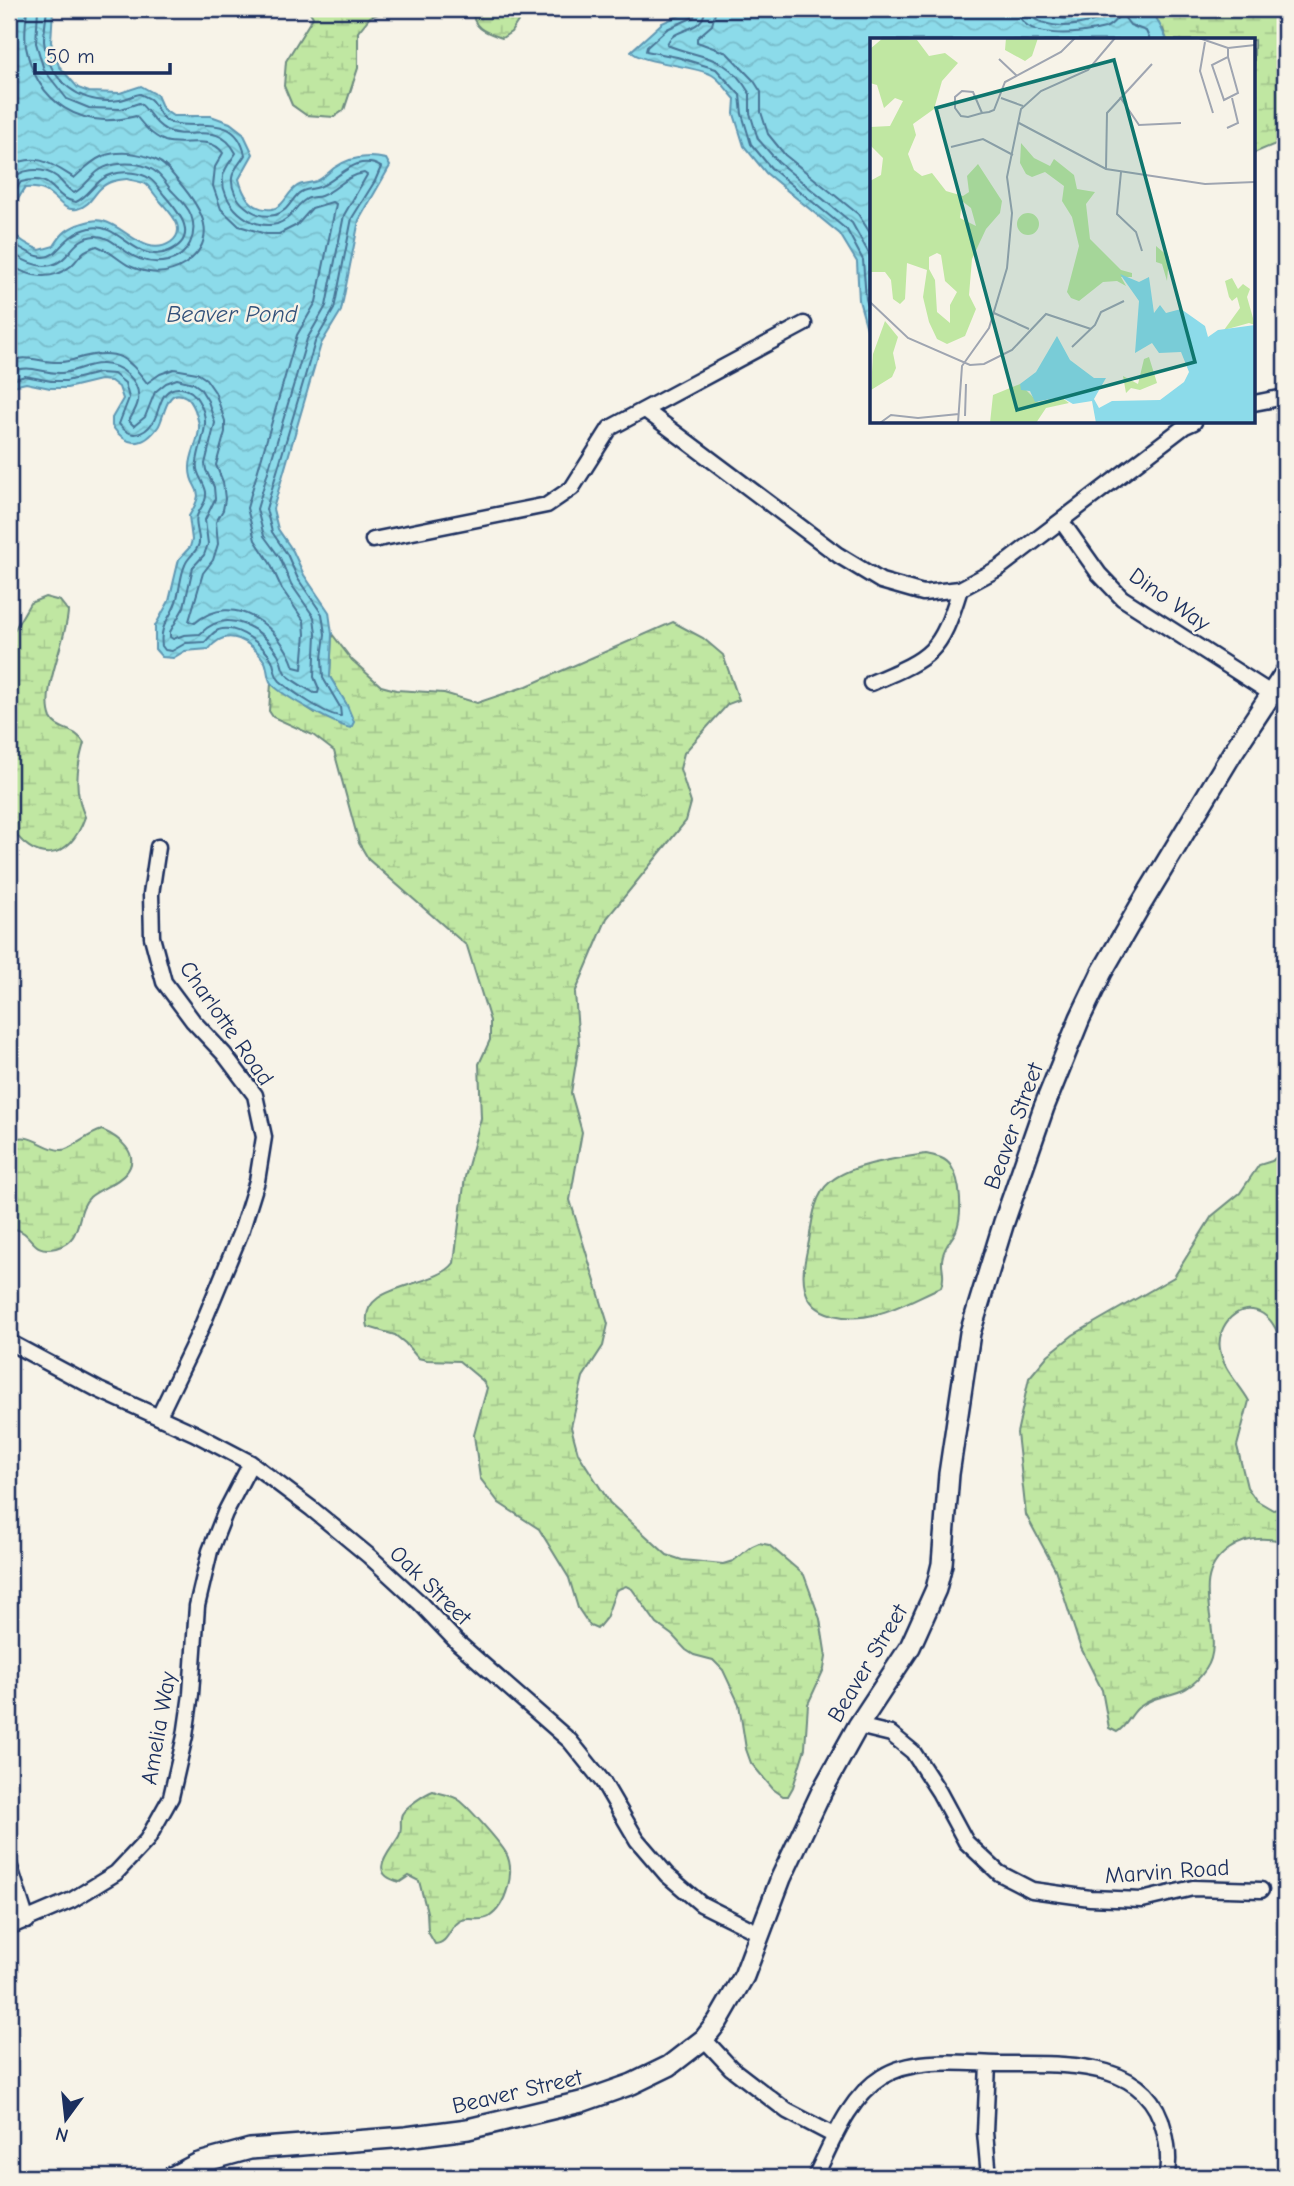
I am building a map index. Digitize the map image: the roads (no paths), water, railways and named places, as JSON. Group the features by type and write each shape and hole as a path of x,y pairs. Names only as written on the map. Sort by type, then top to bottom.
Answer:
{"street":[{"path":"373,540 547,505 572,488 610,428 804,324"},
{"path":"1256,403 1285,397"},
{"path":"645,410 838,555 881,581 923,593 960,589 999,568 1190,424"},
{"name":"Dino Way","path":"1062,522 1099,574 1122,598 1272,694"},
{"path":"871,683 913,665 932,652 950,622 960,589"},
{"name":"Beaver Street","path":"172,2177 199,2163 250,2149 418,2136 468,2129 551,2110 610,2093 651,2075 669,2066 704,2039 731,2001 744,1976 801,1834 858,1726 905,1656 936,1589 942,1564 957,1407 970,1333 1004,1222 1060,1064 1106,964 1233,752 1285,673"},
{"name":"Charlotte Road","path":"158,847 151,894 152,936 164,982 255,1095 264,1137 257,1181 242,1229 209,1311 159,1416"},
{"name":"Oak Street","path":"9,1342 99,1390 159,1416 251,1463 313,1509 369,1556 457,1642 569,1741 603,1782 637,1840 667,1875 701,1904 761,1934"},
{"name":"Amelia Way","path":"9,1927 72,1900 116,1873 147,1840 171,1797 185,1736 191,1694 197,1606 210,1551 225,1513 251,1463"},
{"name":"Marvin Road","path":"858,1726 891,1734 913,1752 939,1792 966,1842 999,1873 1032,1890 1090,1898 1142,1900 1194,1888 1261,1890"},
{"path":"9,1864 27,1921"},
{"path":"704,2039 731,2067 787,2111 835,2136"},
{"path":"988,2064 985,2132 989,2177"},
{"path":"815,2177 852,2107 869,2087 883,2076 905,2066 988,2064 1089,2066 1118,2076 1136,2087 1153,2103 1162,2122 1168,2146 1166,2177"}],"water":[{"name":"Beaver Pond","path":"9,9 53,9 51,42 59,66 78,88 89,92 120,93 141,86 157,95 163,109 173,116 211,116 230,123 243,133 253,154 239,179 249,201 259,207 276,208 298,185 317,181 346,161 366,157 386,159 390,166 359,220 341,311 321,344 273,509 278,529 329,612 332,634 330,677 354,722 351,728 309,709 276,688 270,681 266,664 260,655 239,639 224,638 209,649 185,651 173,658 162,657 155,649 155,626 169,601 179,559 190,547 192,540 189,516 198,493 190,475 190,467 199,426 189,399 179,394 174,395 167,404 158,427 146,439 134,442 123,438 112,426 112,418 123,399 119,387 111,381 100,380 67,388 26,383 9,387","holes":["127,179 147,185 173,216 178,232 171,242 153,247 100,220 73,227 64,233 54,246 40,250 13,232 11,217 25,188 44,190 65,207 77,209 88,203 107,184"]},
{"path":"694,9 1018,9 1065,19 1117,9 1156,17 1166,38 870,38 870,340 859,300 857,262 840,234 766,173 744,146 734,114 735,99 712,75 644,58 631,51 662,23"}]}
